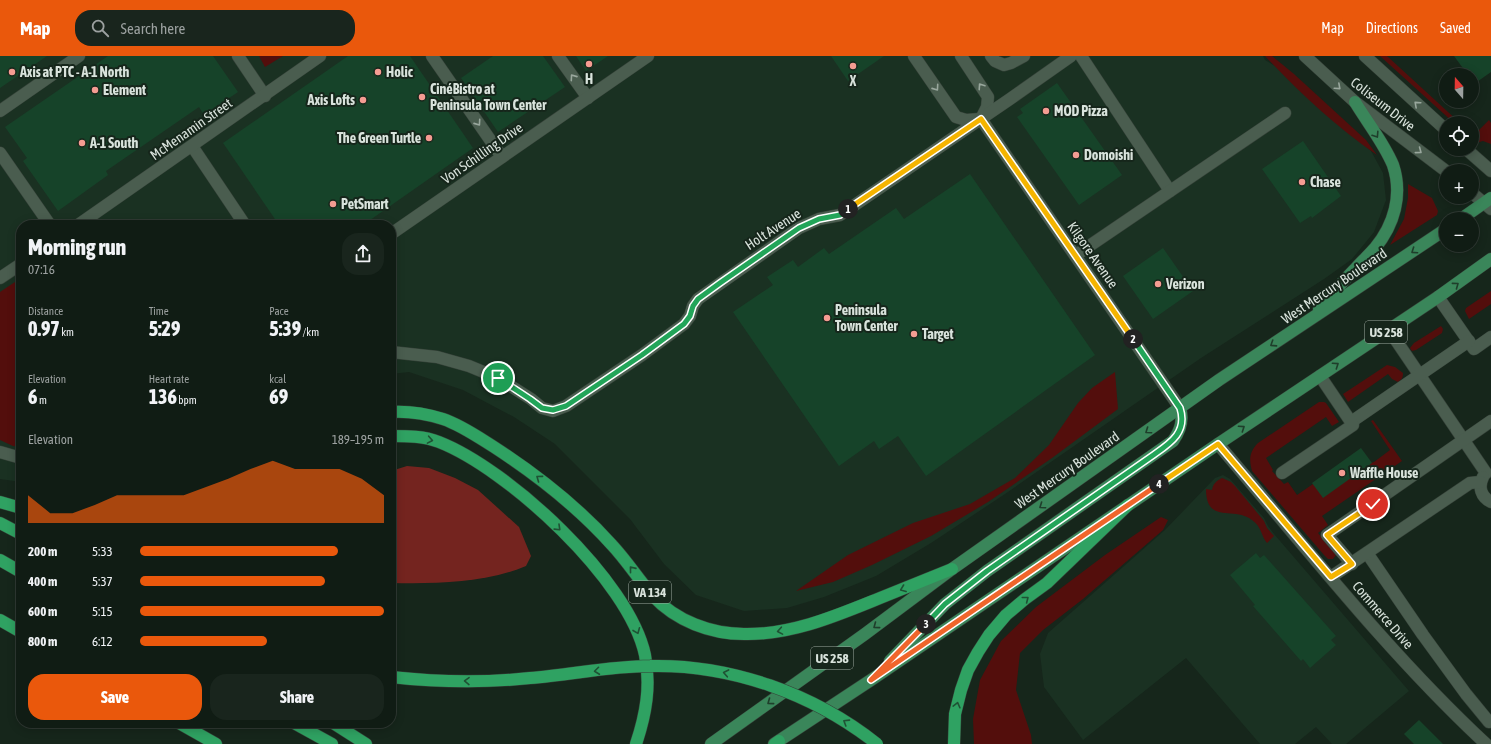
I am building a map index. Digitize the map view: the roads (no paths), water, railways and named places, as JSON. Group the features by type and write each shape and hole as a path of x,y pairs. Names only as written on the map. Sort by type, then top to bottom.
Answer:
{"highway":[{"name":"VA 134","path":"396,412 418,413 443,419 472,433 516,461 545,482 578,511 612,545 654,596 668,609 683,619 701,627 723,632 742,634 761,634 782,631 835,616 952,569"},
{"path":"396,436 437,441 464,453 497,474 535,505 561,530 612,589 634,623 644,654 647,671 648,695 644,720 636,744"},
{"path":"0,502 16,507"},
{"path":"954,744 955,714 961,690 968,670 989,635 1006,615 1047,583 1128,505"},
{"path":"0,523 16,531"},
{"path":"0,560 16,569"},
{"path":"0,620 16,629"},
{"path":"396,677 496,681 650,666 709,670 749,679 792,694 834,714 863,732 878,744"},
{"path":"188,728 216,744"},
{"path":"303,728 332,744"},
{"path":"341,728 366,744"}],"main road":[{"path":"1306,323 1375,248 1384,235 1396,209 1396,180 1392,165 1384,148 1355,102"},
{"path":"1473,212 1489,203"},
{"name":"West Mercury Boulevard","path":"711,744 865,634 952,569 1219,380 1439,234"},
{"name":"US 258","path":"776,743 1438,297 1491,259"},
{"path":"871,680 945,604 987,571 1173,441 1181,426 1182,418 1180,408"}],"street":[{"path":"0,111 79,56"},
{"path":"238,56 265,96"},
{"name":"McMenamin Street","path":"85,220 265,96 320,56"},
{"path":"432,56 502,157"},
{"path":"558,56 588,98"},
{"name":"Von Schilling Drive","path":"396,231 648,56"},
{"path":"914,56 956,117 966,120 981,119 987,107 988,97 961,56"},
{"path":"991,56 995,61 1004,65 1024,56"},
{"name":"Holt Avenue","path":"396,353 437,357 469,366 498,378 542,408 553,410 566,406 642,355 684,324 690,316 693,306 698,299 799,228 819,219 840,215 1071,56"},
{"path":"1080,56 1170,191"},
{"name":"Coliseum Drive","path":"1305,56 1355,102 1439,167"},
{"name":"Coliseum Drive","path":"1365,56 1439,124"},
{"path":"1076,255 1284,112"},
{"name":"Kilgore Avenue","path":"981,119 1180,408"},
{"path":"192,146 242,220"},
{"path":"0,153 47,220"},
{"path":"1474,156 1491,171"},
{"path":"1479,197 1489,203"},
{"path":"0,278 16,267"},
{"path":"1438,297 1474,349 1491,337"},
{"path":"1389,330 1486,475 1481,492 1486,499 1491,502"},
{"path":"1351,422 1469,341"},
{"path":"1282,473 1353,425 1320,376"},
{"path":"1352,564 1327,535 1491,422"},
{"name":"Commerce Drive","path":"1218,444 1411,670 1486,744"},
{"path":"0,452 16,457"},
{"path":"1331,577 1470,483 1486,475"},
{"path":"1367,553 1423,636 1466,694 1490,721 1476,734"}],"place":[{"name":"H","path":"589,64"},
{"name":"X","path":"853,66"},
{"name":"Axis at PTC - A-1 North","path":"12,72"},
{"name":"Holic","path":"378,72"},
{"name":"Element","path":"95,90"},
{"name":"CinéBistro at Peninsula Town Center","path":"422,97"},
{"name":"Axis Lofts","path":"363,100"},
{"name":"MOD Pizza","path":"1046,111"},
{"name":"The Green Turtle","path":"429,138"},
{"name":"A-1 South","path":"82,143"},
{"name":"Domoishi","path":"1076,155"},
{"name":"Chase","path":"1302,182"},
{"name":"PetSmart","path":"333,204"},
{"name":"Verizon","path":"1158,284"},
{"name":"Peninsula Town Center","path":"827,318"},
{"name":"Target","path":"914,334"},
{"name":"Waffle House","path":"1342,473"}]}
